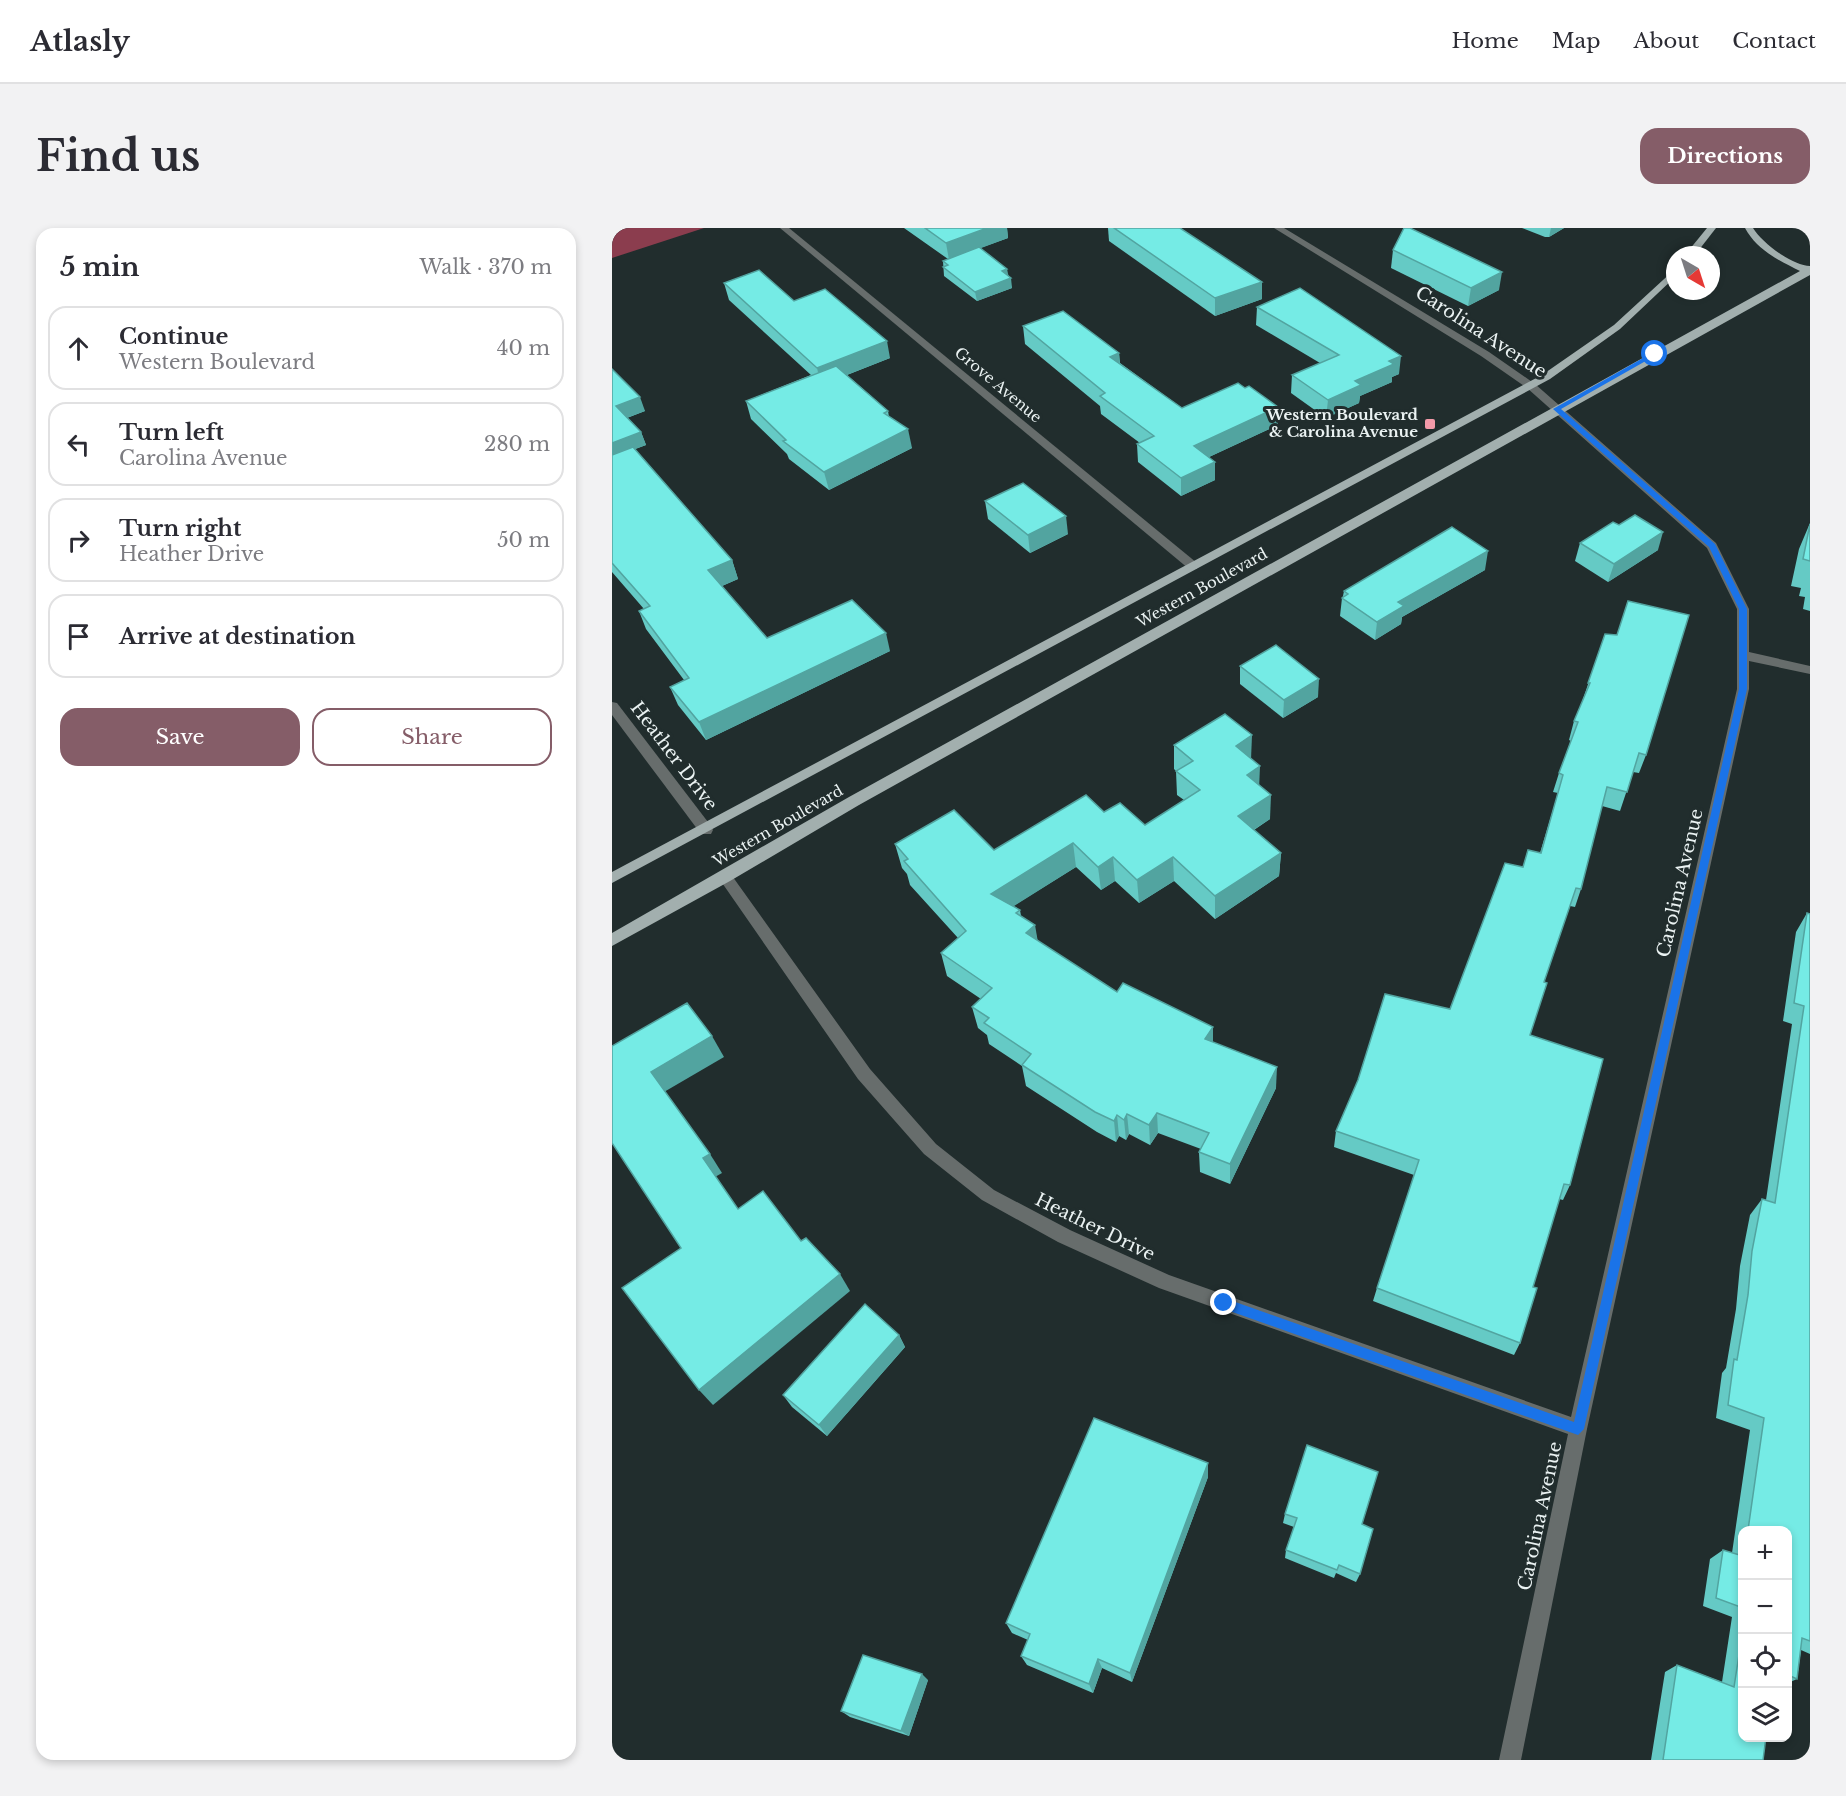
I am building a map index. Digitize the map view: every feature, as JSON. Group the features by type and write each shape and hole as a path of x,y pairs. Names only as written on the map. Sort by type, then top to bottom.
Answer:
{"main road":[{"path":"1697,246 1712,228"},
{"path":"1749,228 1755,238 1764,245 1809,271"},
{"name":"Western Boulevard","path":"612,940 854,801 1556,409 1809,271"},
{"name":"Western Boulevard","path":"612,878 706,830 1531,386 1570,362 1610,332 1666,281"}],"street":[{"name":"Grove Avenue","path":"784,228 1193,566"},
{"name":"Carolina Avenue","path":"1278,228 1485,354 1531,386 1712,546 1743,609 1743,689 1578,1429 1510,1760"},
{"path":"1743,655 1810,670"},
{"name":"Heather Drive","path":"612,706 706,830"},
{"name":"Heather Drive","path":"725,877 864,1074 930,1149 988,1195 1064,1236 1165,1282 1578,1429"}],"shaded area":[{"path":"612,228 704,228 612,258"}],"building":[{"path":"925,228 987,228 946,243"},
{"path":"1114,228 1180,228 1262,282 1215,298"},
{"path":"1404,228 1410,228 1502,272 1471,288 1393,250"},
{"path":"979,247 1007,269 1002,271 1011,278 975,292 943,267 948,265 943,261"},
{"path":"759,270 794,301 825,289 887,341 817,368 724,283"},
{"path":"1300,288 1401,356 1389,361 1394,364 1355,381 1361,385 1328,400 1292,375 1339,355 1257,307"},
{"path":"1063,311 1119,353 1110,357 1182,408 1238,383 1245,388 1249,386 1278,407 1194,446 1215,462 1181,478 1137,444 1154,436 1100,396 1105,393 1023,326"},
{"path":"836,366 888,411 884,413 908,429 824,472 783,441 786,440 746,401"},
{"path":"612,369 640,397 616,406 641,432 612,443"},
{"path":"633,447 732,560 708,570 767,638 852,600 886,633 699,722 670,687 689,678 639,611 650,606 612,563 612,455"},
{"path":"1023,483 1066,516 1028,535 985,501"},
{"path":"1635,515 1663,532 1614,564 1580,543 1613,522 1619,525"},
{"path":"1810,524 1810,561 1803,559"},
{"path":"1452,527 1488,551 1398,602 1404,606 1377,622 1342,598 1348,594 1344,591"},
{"path":"1628,601 1689,615 1646,755 1639,753 1627,792 1607,787 1581,889 1576,888 1544,982 1547,983 1530,1035 1603,1059 1570,1185 1564,1184 1533,1287 1537,1288 1520,1343 1377,1288 1419,1160 1336,1131 1358,1080 1385,994 1450,1009 1505,863 1523,867 1528,850 1541,853 1563,775 1559,773 1578,722 1574,721 1590,683 1588,683 1605,634 1617,635"},
{"path":"1276,645 1319,679 1284,700 1240,666"},
{"path":"1225,714 1252,735 1236,746 1260,766 1247,775 1271,795 1238,816 1281,853 1215,896 1173,857 1137,880 1113,857 1098,867 1073,843 991,894 1020,910 1016,913 1035,925 1026,933 1117,992 1123,983 1213,1027 1205,1039 1277,1067 1230,1164 1199,1152 1209,1133 1157,1113 1149,1125 1127,1114 1124,1120 1117,1115 1114,1121 1095,1112 1022,1065 1031,1054 984,1023 989,1018 972,1007 992,988 941,953 966,931 904,861 908,859 895,844 954,810 994,850 1086,795 1104,812 1120,803 1145,825 1200,790 1176,771 1193,761 1174,745"},
{"path":"1807,913 1810,914 1810,1641 1802,1638 1797,1679 1792,1677 1792,1526 1749,1526 1764,1418 1728,1405 1734,1359 1737,1360 1748,1295 1752,1251 1762,1199 1775,1203 1804,1006 1794,1003"},
{"path":"687,1003 712,1036 651,1072 710,1154 703,1158 738,1209 763,1191 801,1241 806,1238 840,1274 699,1390 622,1288 681,1248 612,1143 612,1046"},
{"path":"865,1304 899,1335 819,1425 783,1395"},
{"path":"1094,1418 1208,1463 1130,1673 1098,1659 1089,1684 1021,1656 1030,1634 1006,1623"},
{"path":"1307,1445 1378,1472 1362,1524 1373,1529 1360,1574 1339,1565 1337,1570 1286,1550 1297,1518 1285,1514"},
{"path":"1723,1550 1738,1554 1738,1606 1716,1598"},
{"path":"863,1655 922,1674 901,1731 841,1711"},
{"path":"1738,1661 1738,1742 1765,1742 1763,1760 1663,1760 1677,1665 1734,1687"}],"place":[{"name":"Western Boulevard & Carolina Avenue","path":"1430,424"}],"route":[{"path":"1224,1303 1578,1429 1743,689 1743,609 1712,546 1556,409 1655,354"}]}
